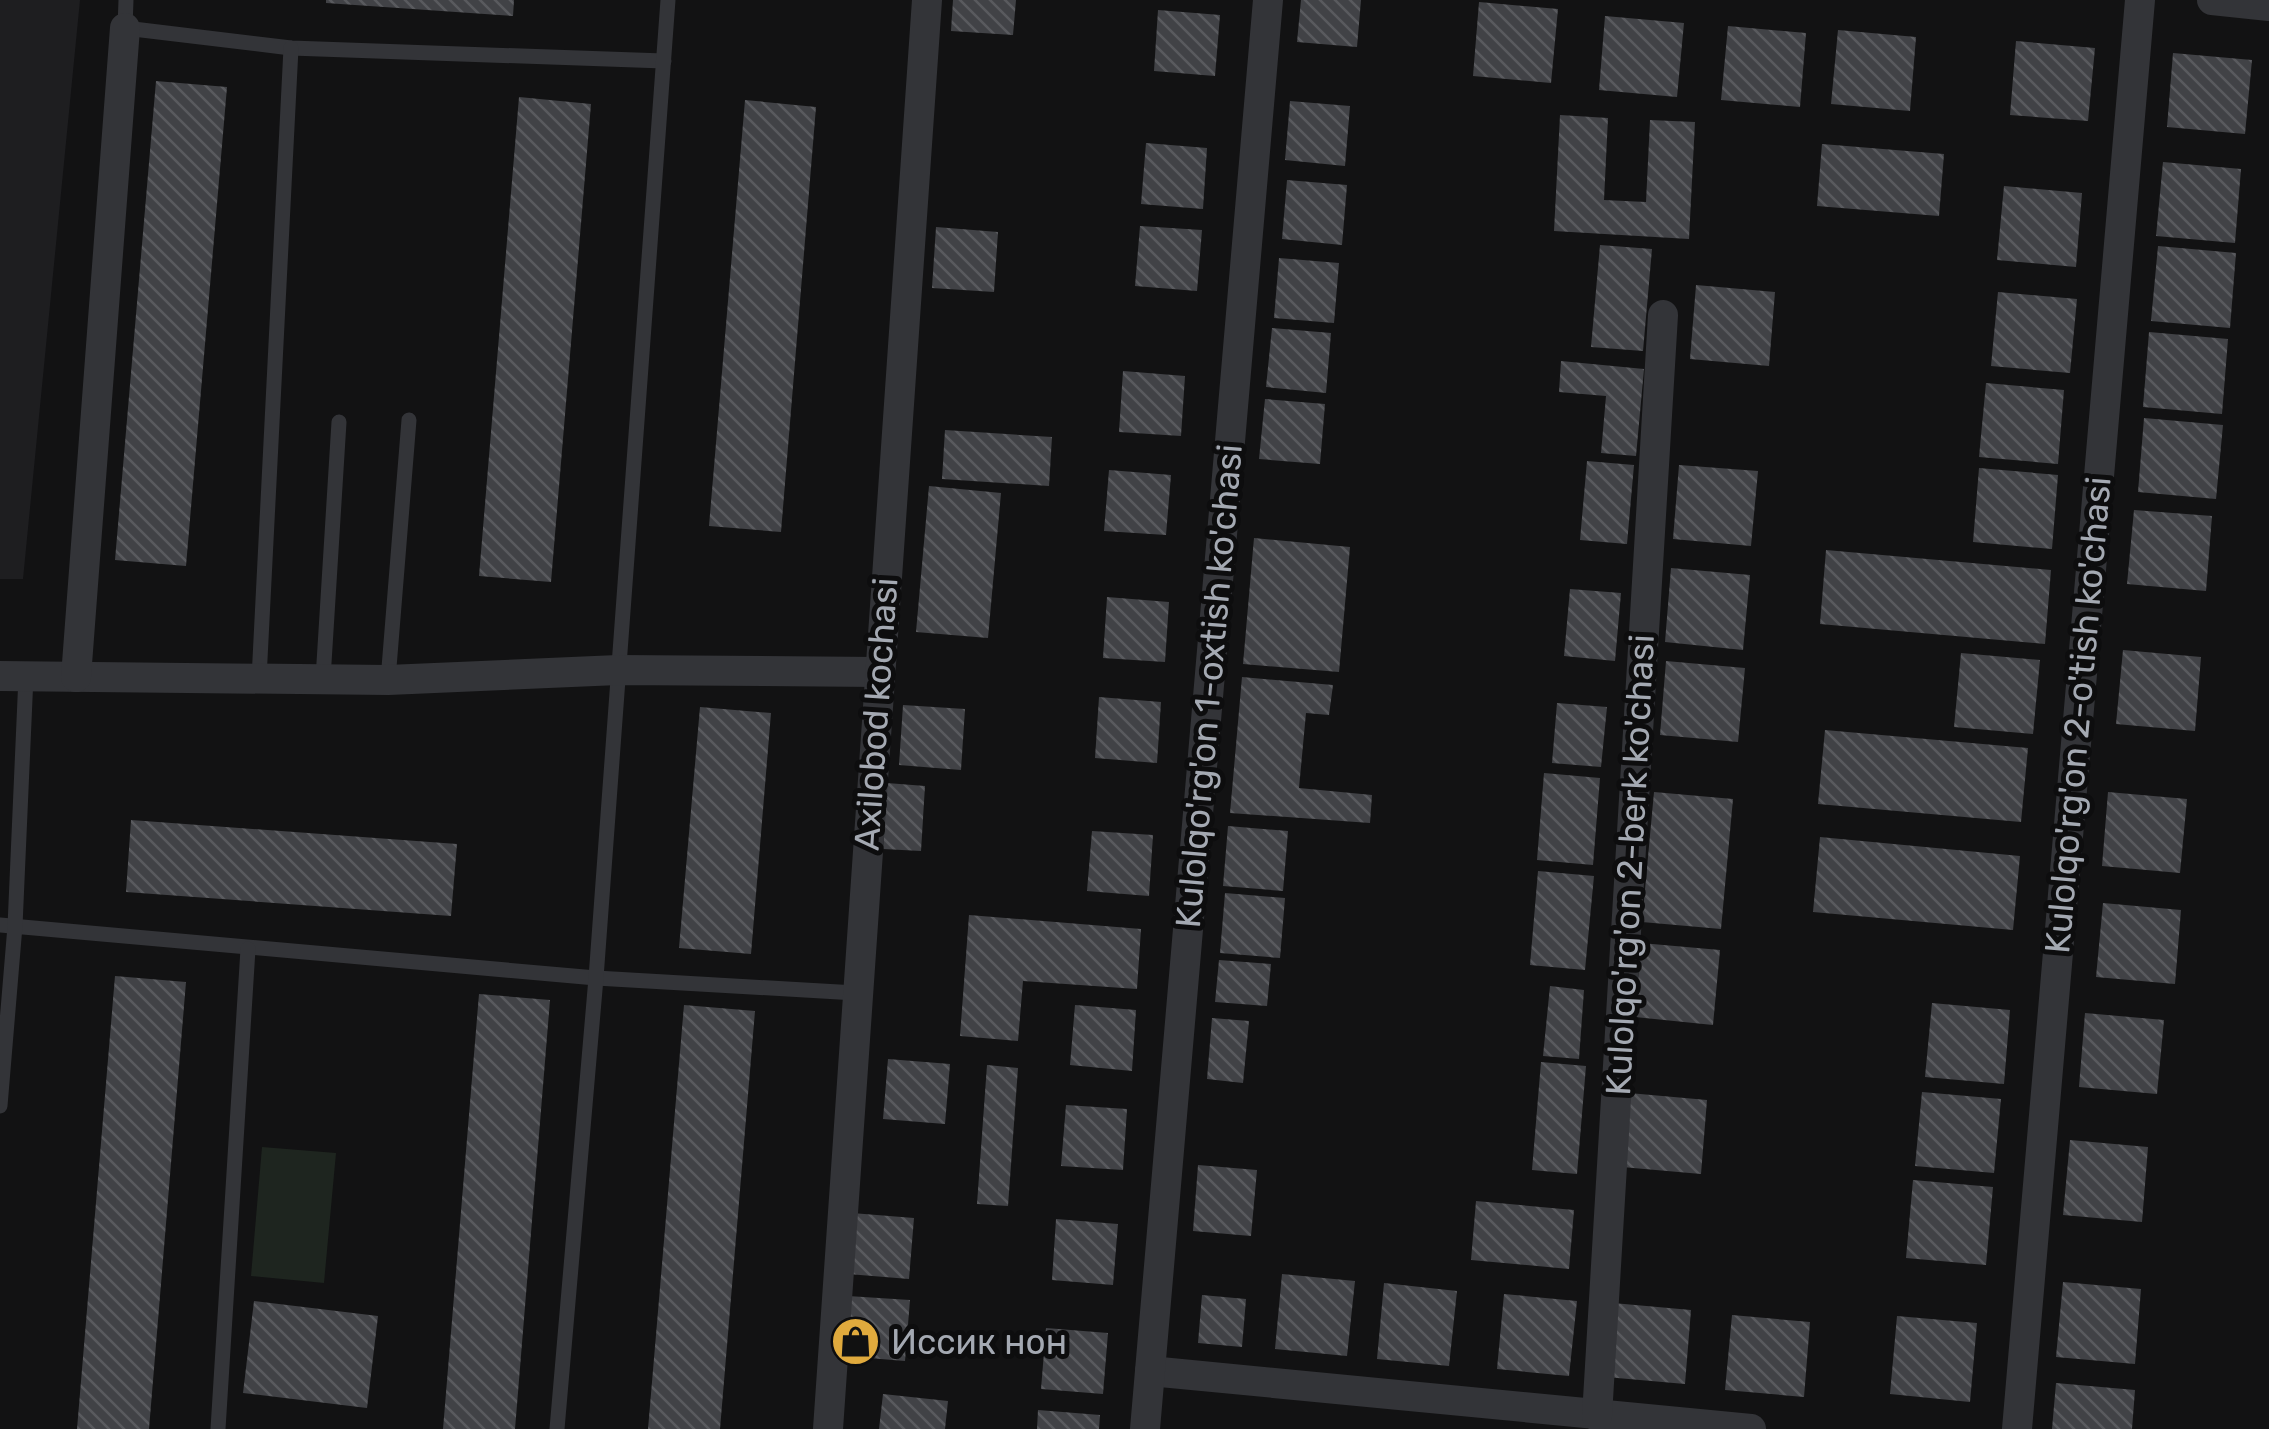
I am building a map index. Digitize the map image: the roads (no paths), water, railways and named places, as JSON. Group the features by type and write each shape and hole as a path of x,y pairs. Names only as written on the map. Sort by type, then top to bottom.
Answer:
{"street":[{"name":"Axilobod kochasi","path":"828,1429 927,0"},
{"name":"Kulolqo'rg'on 1-oxtish ko'chasi","path":"1144,1429 1268,0"},
{"name":"Kulolqo'rg'on 2-o'tish ko'chasi","path":"2016,1429 2140,0"},
{"path":"2212,0 2269,6"},
{"path":"76,676 126,14"},
{"name":"Kulolqo'rg'on 2-berk ko'chasi","path":"1597,1416 1663,315"},
{"path":"13,676 388,680 618,670 878,672"},
{"path":"1150,1371 1752,1429"}],"lane":[{"path":"556,1429 596,978 668,0"},
{"path":"126,14 291,48 664,61"},
{"path":"259,678 291,48"},
{"path":"388,680 409,420"},
{"path":"323,679 338,422"},
{"path":"0,1106 13,676"},
{"path":"7,925 596,978 856,993"},
{"path":"218,1429 248,949"}],"place":[{"name":"Иссик нон","path":"856,1342"}]}
